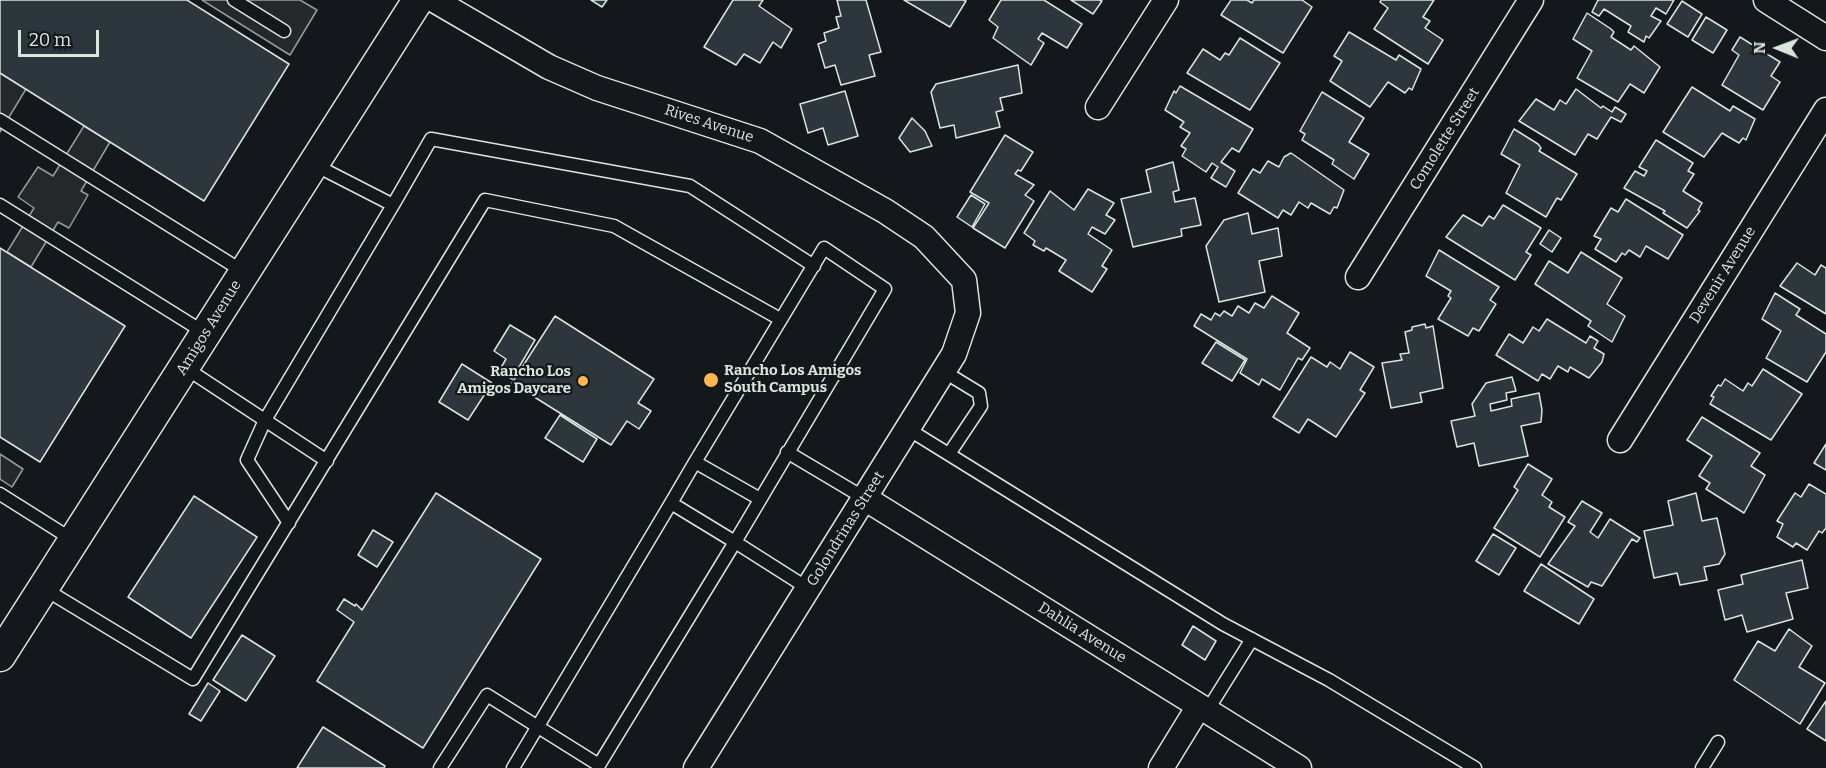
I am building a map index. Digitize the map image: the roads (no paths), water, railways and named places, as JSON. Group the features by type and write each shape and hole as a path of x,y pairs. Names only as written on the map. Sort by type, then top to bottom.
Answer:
{"street":[{"name":"Amigos Avenue","path":"0,656 418,0"},
{"name":"Rives Avenue","path":"434,0 549,68 597,88 760,141 803,163 924,237 964,280"},
{"path":"1098,107 1166,0"},
{"name":"Comolette Street","path":"1358,277 1531,0"},
{"path":"1766,0 1826,38"},
{"name":"Devenir Avenue","path":"1620,440 1826,110"},
{"name":"Golondrinas Street","path":"696,768 866,499 954,354 968,314 964,280"},
{"name":"Dahlia Avenue","path":"866,499 1299,768"},
{"path":"1161,768 1203,708"}],"lane":[{"path":"234,0 284,31"},
{"path":"0,120 244,272"},
{"path":"289,523 247,460 265,420 431,139 690,186 814,266"},
{"path":"313,165 393,205"},
{"path":"43,588 193,680 485,200 614,226 780,319"},
{"path":"0,205 206,333"},
{"path":"440,768 487,695 538,727 600,767 885,289 824,248 780,319 538,727 513,768"},
{"path":"184,367 327,461"},
{"path":"943,371 979,393 981,406 949,454"},
{"path":"908,429 1222,624 1329,680 1474,768"},
{"path":"787,452 866,499"},
{"path":"695,462 760,499"},
{"path":"0,494 74,540"},
{"path":"671,503 809,589"},
{"path":"1203,708 1252,639"},
{"path":"1702,768 1718,742"}],"place":[{"name":"Rancho Los Amigos South Campus","path":"711,380"},
{"name":"Rancho Los Amigos Daycare","path":"583,381"}]}
